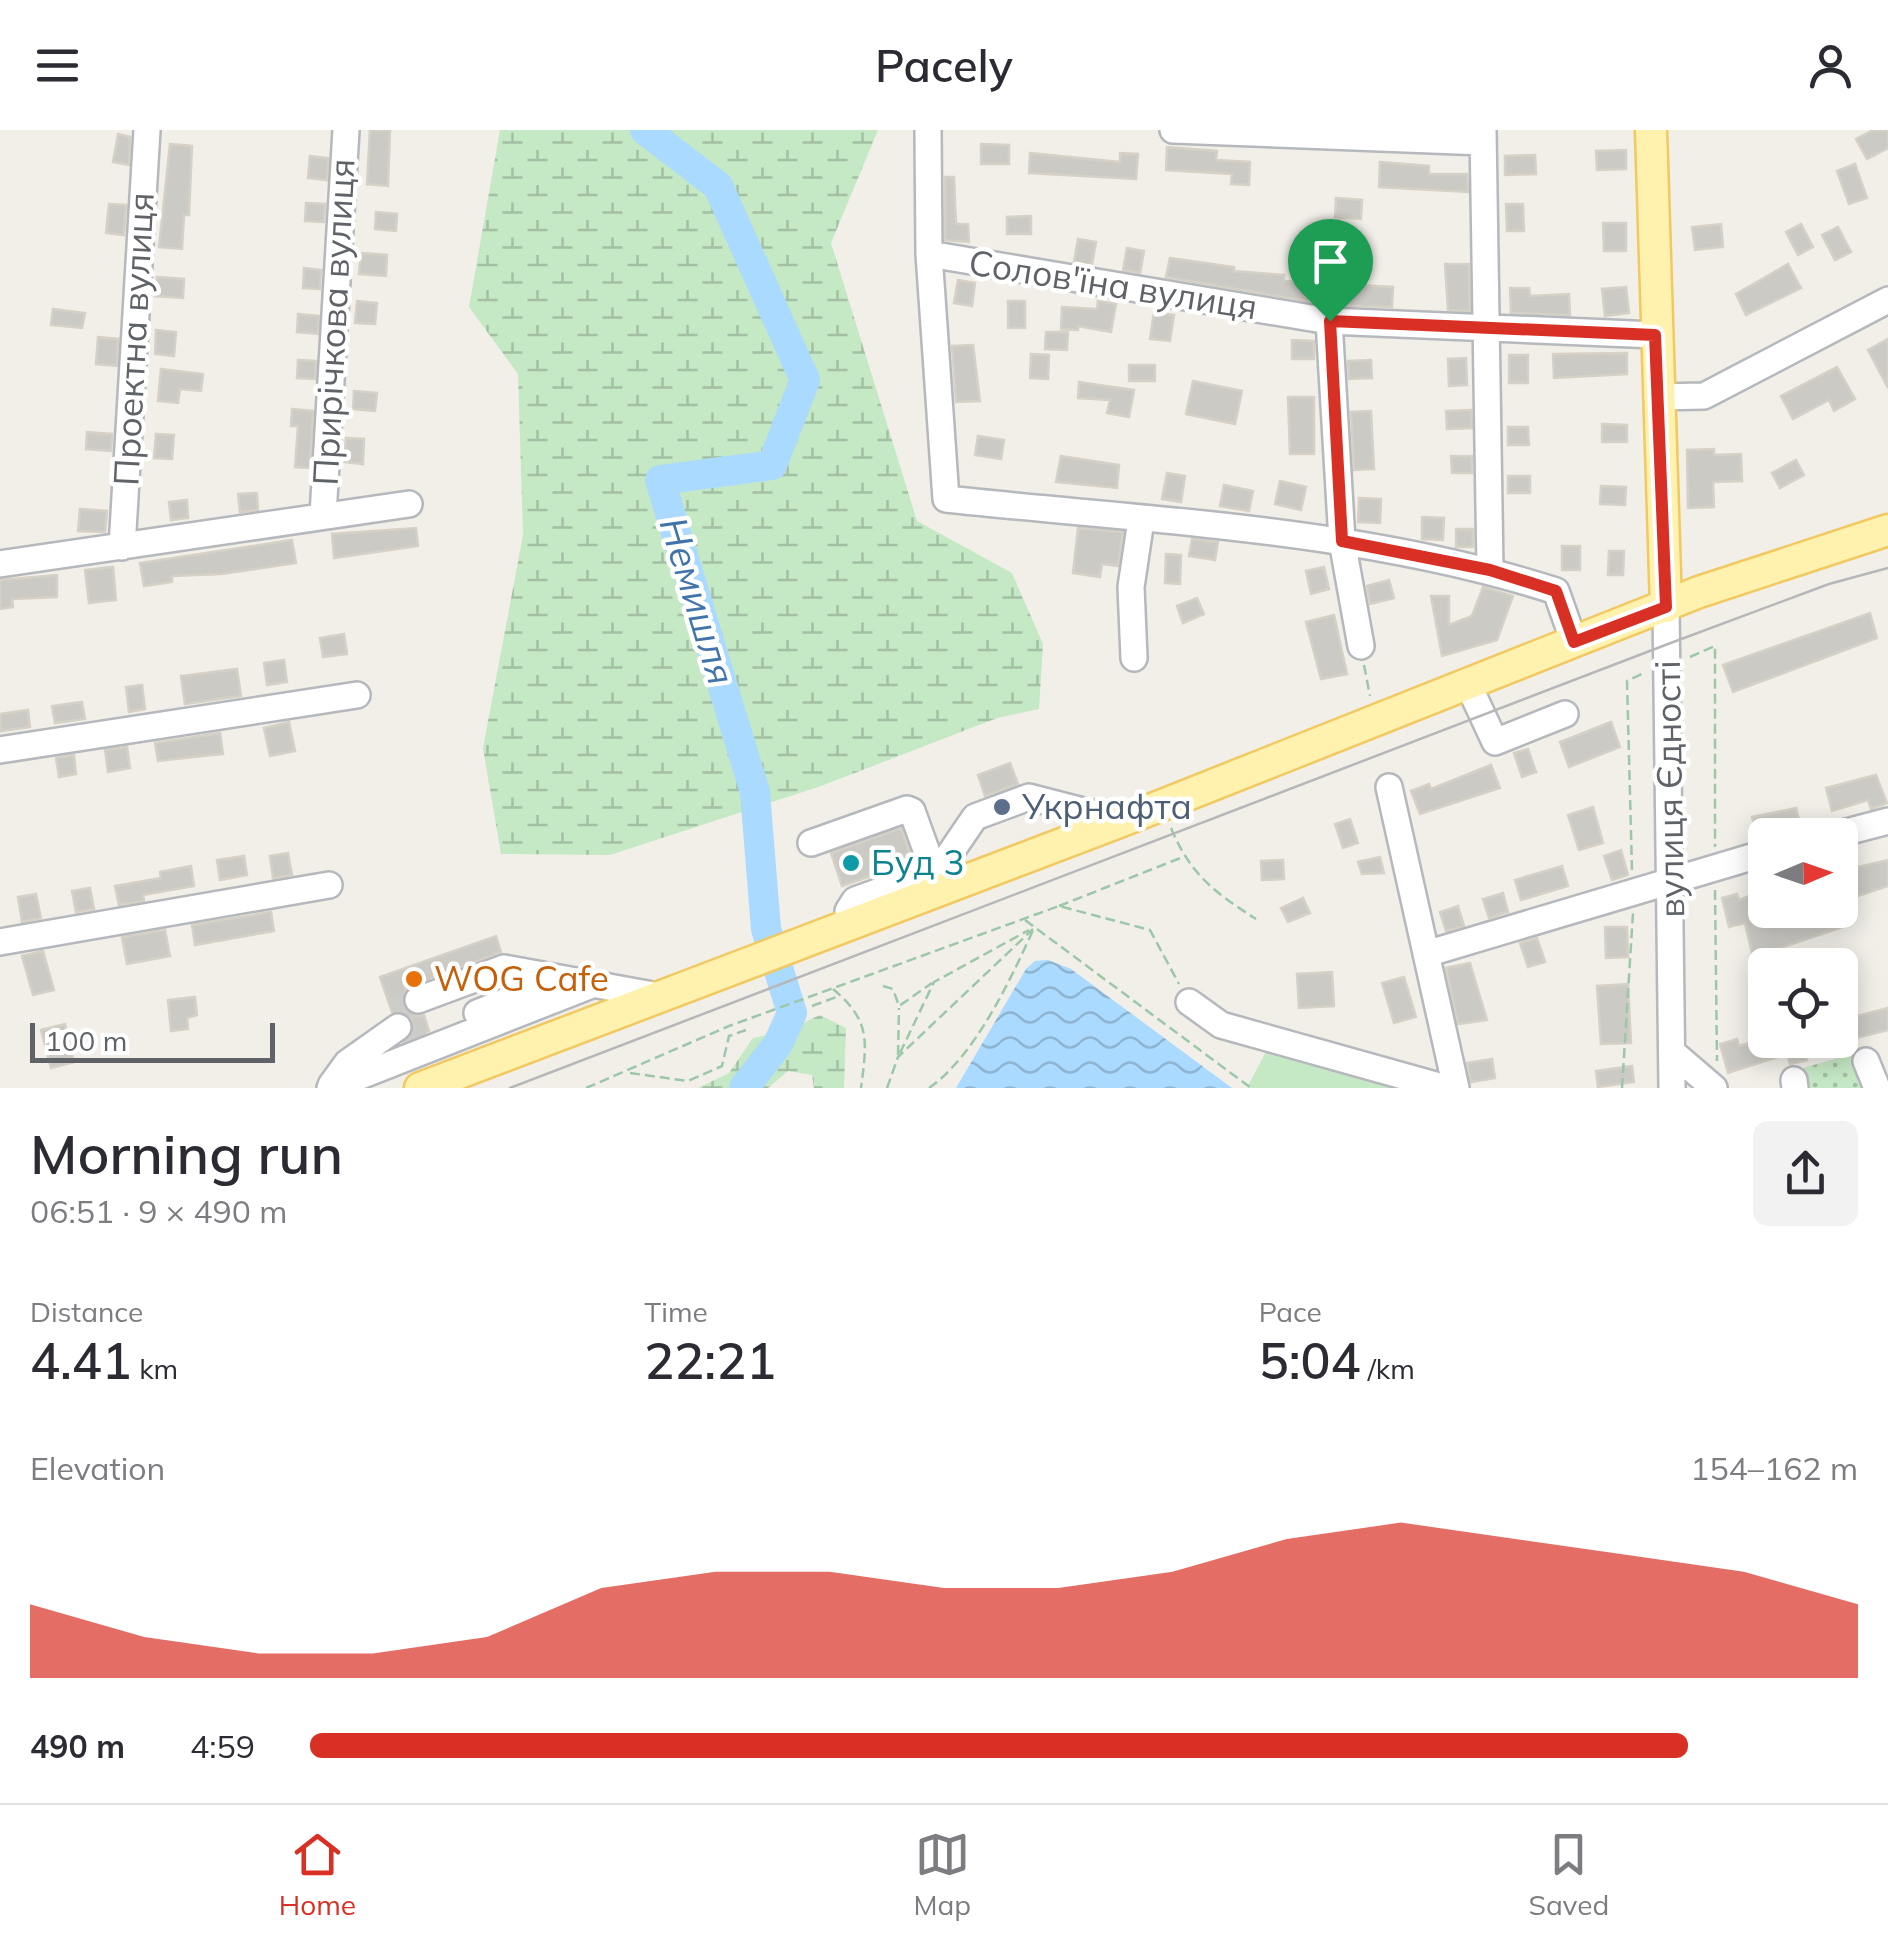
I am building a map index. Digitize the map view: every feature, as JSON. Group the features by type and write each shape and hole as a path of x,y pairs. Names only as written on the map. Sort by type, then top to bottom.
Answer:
{"main road":[{"name":"вулиця Єдності","path":"1650,130 1666,607"},
{"path":"420,1088 851,924 941,876 1122,821 1666,607 1821,549 1888,530"}],"street":[{"name":"Проектна вулиця","path":"122,547 147,130"},
{"name":"Прирічкова вулиця","path":"323,515 346,130"},
{"path":"1174,130 1483,136 1490,570"},
{"path":"930,131 929,254 946,499 1342,541 1490,570 1556,591 1574,642"},
{"name":"Солов'їна вулиця","path":"929,254 1330,321 1655,335"},
{"path":"1658,397 1704,396 1888,300"},
{"path":"1330,321 1342,541 1363,656"},
{"path":"0,564 409,504"},
{"path":"1134,658 1131,587 1141,520"},
{"name":"вулиця Єдності","path":"1666,607 1672,1088"},
{"path":"1468,684 1496,742 1565,714"},
{"path":"0,750 357,696"},
{"path":"1389,787 1456,1088"},
{"path":"941,876 975,817 1029,797 1122,821"},
{"path":"811,842 912,811 941,876"},
{"path":"1858,829 1888,822"},
{"path":"1426,954 1748,857"},
{"path":"0,942 329,886"},
{"path":"424,1016 550,978 664,997"},
{"path":"337,1085 590,986"},
{"path":"1189,1002 1222,1024 1446,1088"},
{"path":"337,1085 393,1030"},
{"path":"1672,1052 1714,1088"},
{"path":"1866,1061 1877,1088"}],"path":[{"path":"1687,658 1714,646"},
{"path":"1363,656 1370,698"},
{"path":"1170,825 1183,857 1209,890 1256,919"},
{"path":"586,1088 626,1073 660,1052 1183,857"},
{"path":"1058,906 1150,930 1189,1002"},
{"path":"1024,919 1251,1088"},
{"path":"899,1006 934,982 1035,927"},
{"path":"898,1056 1035,927"},
{"path":"929,1088 955,1066 1004,992 1035,927"},
{"path":"887,1088 934,982"},
{"path":"883,986 893,989 899,1006 898,1056"},
{"path":"832,988 864,1024 861,1088"},
{"path":"812,1006 840,996"},
{"path":"626,1073 688,1080 722,1066 730,1036 746,1030"}],"green space":[{"path":"500,130 878,130 831,243 917,521 1012,573 1043,644 1039,709 997,718 821,786 610,855 501,854 483,748 523,535 518,374 469,307"},
{"path":"820,1015 846,1028 844,1088 814,1088 812,1075 788,1071 768,1088 698,1088 729,1073 753,1038 786,1031"},
{"path":"1269,1046 1425,1088 1251,1088 1248,1086"},
{"path":"1858,1053 1872,1088 1800,1088 1796,1070 1839,1058 1858,1058"}],"water":[{"path":"1048,960 1071,969 1232,1088 956,1088 1026,969 1035,961"}],"building":[{"path":"370,130 390,130 388,186 367,184"},
{"path":"1873,130 1888,130 1888,148 1867,159 1856,139"},
{"path":"118,134 130,137 129,165 113,162"},
{"path":"170,144 192,146 189,215 184,215 182,249 159,247"},
{"path":"981,144 1009,145 1009,164 981,164"},
{"path":"1167,147 1217,151 1216,160 1250,162 1249,185 1231,184 1232,174 1166,170"},
{"path":"1626,150 1626,169 1597,170 1596,151"},
{"path":"1030,153 1120,162 1120,153 1138,154 1136,179 1029,173"},
{"path":"1535,155 1536,174 1505,175 1505,156"},
{"path":"310,156 328,158 327,180 308,178"},
{"path":"1380,162 1429,166 1429,174 1467,174 1468,192 1379,187"},
{"path":"1855,164 1867,198 1849,204 1837,171"},
{"path":"945,177 954,177 956,224 968,224 969,242 945,240"},
{"path":"1336,198 1362,200 1361,219 1335,217"},
{"path":"306,203 325,204 324,222 305,221"},
{"path":"109,204 126,205 124,235 106,233"},
{"path":"1506,204 1523,204 1524,231 1507,231"},
{"path":"376,212 397,214 396,231 375,229"},
{"path":"1031,216 1031,234 1007,234 1007,217"},
{"path":"1603,223 1626,223 1626,251 1604,251"},
{"path":"1721,224 1723,247 1695,250 1692,227"},
{"path":"1801,224 1813,247 1798,255 1786,232"},
{"path":"1838,227 1851,252 1835,260 1822,235"},
{"path":"1078,239 1096,242 1092,265 1074,262"},
{"path":"1127,248 1144,251 1140,273 1123,270"},
{"path":"361,253 387,255 386,276 359,274"},
{"path":"1170,258 1234,267 1234,271 1284,275 1284,281 1393,287 1392,307 1331,305 1166,277"},
{"path":"1445,264 1469,264 1470,311 1448,310"},
{"path":"1788,264 1801,288 1746,315 1736,294"},
{"path":"304,268 321,270 320,289 303,288"},
{"path":"157,277 184,279 183,298 155,296"},
{"path":"958,280 975,283 972,306 954,303"},
{"path":"1626,287 1629,313 1605,316 1602,289"},
{"path":"1510,288 1529,288 1530,296 1569,294 1570,315 1511,313"},
{"path":"357,301 377,303 375,324 355,323"},
{"path":"1008,301 1025,301 1025,328 1008,328"},
{"path":"1098,301 1116,304 1111,332 1078,326 1078,330 1061,329 1062,307 1097,309"},
{"path":"53,309 85,313 82,328 51,325"},
{"path":"1154,312 1174,315 1170,341 1150,339"},
{"path":"298,314 319,316 318,334 297,332"},
{"path":"156,330 176,332 174,356 155,354"},
{"path":"1046,332 1068,332 1067,350 1045,349"},
{"path":"98,337 118,339 117,366 96,364"},
{"path":"1888,339 1888,388 1868,350"},
{"path":"1292,340 1314,341 1314,359 1292,359"},
{"path":"973,345 980,401 956,402 952,346"},
{"path":"1627,353 1627,374 1554,378 1553,354"},
{"path":"1031,354 1049,355 1048,379 1030,378"},
{"path":"1509,355 1528,355 1528,383 1509,383"},
{"path":"1466,358 1467,385 1449,386 1448,359"},
{"path":"298,360 316,361 315,379 297,378"},
{"path":"1371,360 1372,378 1349,379 1348,361"},
{"path":"1129,365 1155,365 1155,381 1129,381"},
{"path":"1837,367 1855,399 1834,411 1829,400 1793,419 1781,396"},
{"path":"161,369 203,374 201,391 180,389 178,403 158,401"},
{"path":"1193,381 1242,391 1235,424 1186,414"},
{"path":"1079,382 1134,390 1129,417 1107,413 1110,400 1078,398"},
{"path":"354,391 377,393 375,411 353,409"},
{"path":"1288,397 1314,397 1314,454 1290,454"},
{"path":"292,409 313,411 310,468 295,467 298,426 291,426"},
{"path":"1471,410 1472,428 1447,429 1446,411"},
{"path":"1371,411 1374,469 1354,470 1351,412"},
{"path":"1602,424 1627,425 1627,442 1602,442"},
{"path":"1508,427 1528,427 1529,445 1508,445"},
{"path":"87,432 112,434 111,451 86,449"},
{"path":"156,434 174,435 172,459 154,458"},
{"path":"978,436 1004,440 1001,459 975,455"},
{"path":"346,438 364,439 363,464 344,462"},
{"path":"1714,449 1714,455 1741,454 1742,481 1713,482 1714,507 1688,508 1687,450"},
{"path":"1061,456 1119,465 1117,488 1056,482"},
{"path":"1451,456 1472,456 1472,473 1452,473"},
{"path":"1796,460 1804,475 1780,488 1772,473"},
{"path":"1167,473 1185,476 1181,502 1162,499"},
{"path":"1508,476 1530,476 1530,493 1508,493"},
{"path":"1280,481 1306,487 1301,510 1275,504"},
{"path":"1224,485 1253,491 1249,511 1220,506"},
{"path":"1601,486 1626,487 1625,505 1600,504"},
{"path":"257,493 258,510 240,512 238,494"},
{"path":"1359,498 1381,499 1380,523 1358,522"},
{"path":"187,500 188,518 171,520 169,502"},
{"path":"80,509 107,511 105,532 78,531"},
{"path":"1422,517 1444,518 1443,540 1422,539"},
{"path":"416,528 418,546 334,558 332,534"},
{"path":"1078,528 1123,532 1118,566 1102,564 1100,577 1073,573"},
{"path":"1456,529 1473,529 1473,547 1456,547"},
{"path":"1192,539 1218,542 1215,560 1189,556"},
{"path":"292,540 296,563 221,574 172,576 172,582 144,586 140,563"},
{"path":"1562,546 1580,546 1580,570 1562,570"},
{"path":"1609,551 1624,551 1623,575 1608,575"},
{"path":"1166,554 1181,555 1180,584 1165,583"},
{"path":"113,567 116,600 89,603 85,570"},
{"path":"1324,567 1329,589 1311,594 1306,571"},
{"path":"57,575 57,597 12,599 13,607 0,609 0,580"},
{"path":"1389,580 1394,598 1370,604 1367,586"},
{"path":"1483,587 1513,596 1497,640 1442,656 1431,596 1449,596 1449,625 1472,616"},
{"path":"1197,598 1204,614 1183,623 1177,606"},
{"path":"1870,613 1877,638 1733,692 1723,665"},
{"path":"1334,615 1347,674 1321,679 1306,622"},
{"path":"344,634 347,654 323,657 320,638"},
{"path":"284,660 287,682 267,685 264,663"},
{"path":"237,669 241,696 185,704 181,676"},
{"path":"142,685 145,709 129,712 126,687"},
{"path":"82,702 85,719 55,723 52,706"},
{"path":"28,710 30,727 1,731 0,714"},
{"path":"289,722 295,751 270,756 264,728"},
{"path":"1611,722 1620,747 1569,767 1560,742"},
{"path":"220,733 223,754 158,761 155,743"},
{"path":"127,747 130,768 108,772 105,750"},
{"path":"1528,749 1536,772 1522,777 1514,753"},
{"path":"74,755 76,774 59,777 56,758"},
{"path":"1010,763 1018,784 985,796 978,775"},
{"path":"1491,765 1500,788 1420,814 1411,791 1429,784 1431,789"},
{"path":"1876,775 1887,803 1871,809 1868,800 1832,811 1826,788"},
{"path":"1593,807 1603,843 1579,850 1568,815"},
{"path":"1796,808 1799,818 1752,818"},
{"path":"1350,819 1358,843 1343,848 1335,824"},
{"path":"901,828 913,862 842,886 831,853"},
{"path":"1621,850 1628,875 1612,880 1604,856"},
{"path":"288,853 292,875 273,878 270,856"},
{"path":"244,856 247,875 220,880 217,860"},
{"path":"1380,857 1384,873 1362,874 1358,862"},
{"path":"1283,860 1284,879 1262,880 1261,861"},
{"path":"1888,860 1888,886 1858,896 1858,867"},
{"path":"191,866 194,886 143,895 144,901 119,905 115,886 161,878 160,872"},
{"path":"1562,866 1568,886 1521,900 1515,880"},
{"path":"90,888 94,909 76,912 72,891"},
{"path":"1503,893 1508,912 1489,918 1483,899"},
{"path":"36,894 41,918 22,922 18,897"},
{"path":"1737,894 1739,900 1748,897 1748,928 1840,928 1780,948 1751,948 1745,923 1729,927 1722,898"},
{"path":"1303,898 1310,913 1288,922 1281,908"},
{"path":"1458,906 1464,926 1446,931 1440,912"},
{"path":"271,912 274,931 195,945 192,925"},
{"path":"1605,927 1627,927 1628,957 1606,958"},
{"path":"165,930 170,956 127,964 122,937"},
{"path":"496,936 501,952 406,989 403,1007 414,1016 424,1015 429,1031 408,1040 413,1033 412,1018 404,1012 392,1012 380,977"},
{"path":"1537,938 1545,962 1528,967 1520,943"},
{"path":"43,951 54,990 33,995 22,956"},
{"path":"1470,963 1487,1020 1458,1024 1446,968"},
{"path":"1332,972 1334,1006 1299,1008 1297,974"},
{"path":"1404,977 1416,1017 1394,1023 1382,983"},
{"path":"1628,984 1631,1043 1601,1044 1597,986"},
{"path":"195,997 197,1015 187,1018 188,1029 171,1031 168,1000"},
{"path":"1888,1008 1888,1030 1858,1038 1858,1016"},
{"path":"65,1024 74,1062 51,1068 41,1030"},
{"path":"1737,1039 1739,1046 1748,1043 1748,1058 1775,1058 1728,1073 1720,1044"},
{"path":"1788,1058 1807,1060 1790,1064"},
{"path":"1492,1059 1495,1078 1471,1082 1467,1063"},
{"path":"1632,1066 1634,1082 1598,1087 1596,1071"}],"waterway":[{"name":"Немишля","path":"645,130 718,186 805,380 772,465 660,480 755,792 766,929 792,1013 778,1044 744,1088"}],"tunnel":[{"path":"392,1010 418,1000"},
{"path":"403,1043 430,1032"}],"tram line":[{"path":"510,1088 1668,644 1829,584 1888,568"}],"place":[{"name":"Укрнафта","path":"1002,807"},
{"name":"Буд 3","path":"851,863"},
{"name":"WOG Cafe","path":"414,979"}],"route":[{"path":"1330,321 1655,335 1666,607 1574,642 1556,591 1490,570 1342,541 1330,321"}]}
